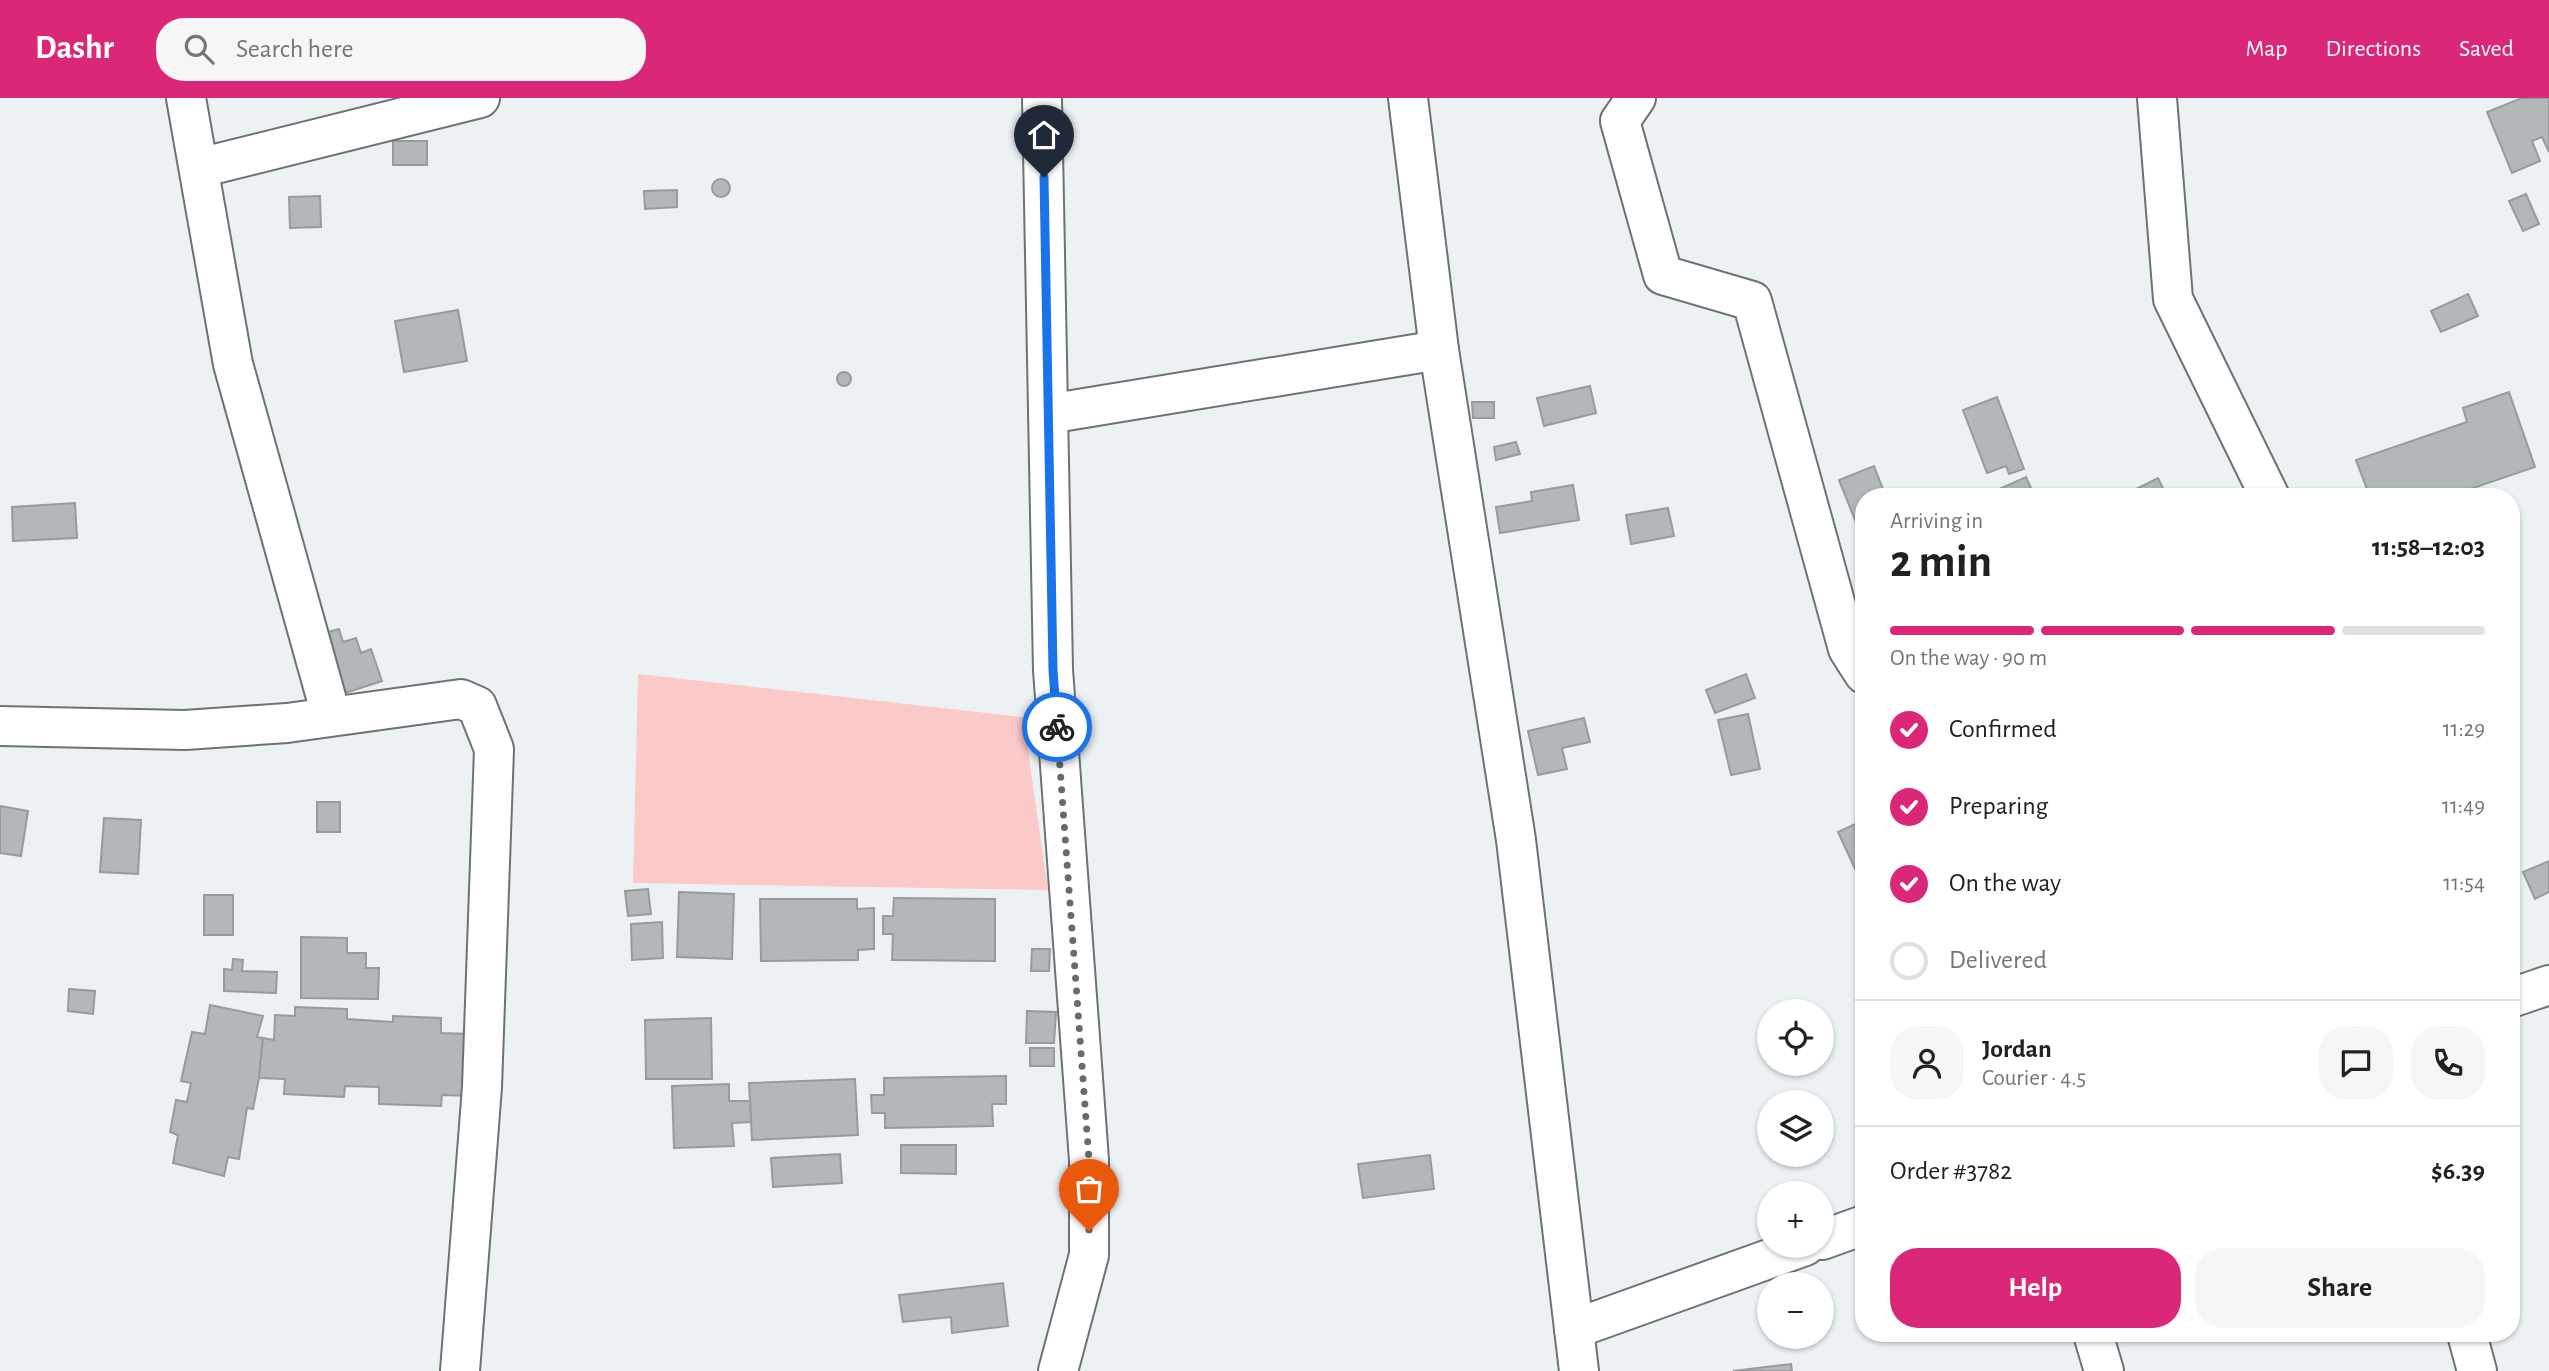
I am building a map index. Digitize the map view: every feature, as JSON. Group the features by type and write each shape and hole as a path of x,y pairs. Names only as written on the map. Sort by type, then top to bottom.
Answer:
{"street":[{"path":"186,98 233,364 331,715"},
{"path":"198,168 480,98"},
{"path":"1042,98 1053,670 1089,1160 1089,1255 1058,1371"},
{"path":"1408,98 1439,350 1517,840 1578,1371"},
{"path":"1636,98 1620,121 1663,275 1752,301 1848,649 1855,660"},
{"path":"2157,98 2173,299 2266,488"},
{"path":"1048,414 1439,350"},
{"path":"0,726 185,730 287,723 461,699 477,706 494,749 482,1087 460,1371"},
{"path":"2520,995 2549,985"},
{"path":"1834,1236 1855,1228"},
{"path":"1574,1329 1772,1258"},
{"path":"2095,1342 2104,1371"},
{"path":"2469,1342 2477,1371"}],"shaded area":[{"path":"638,674 1023,717 1048,890 633,883"}],"building":[{"path":"2522,98 2549,98 2549,152 2542,137 2532,141 2540,161 2512,173 2487,112"},
{"path":"393,141 427,141 427,165 393,165"},
{"path":"721,179 727,182 730,188 727,194 721,197 715,194 712,188 715,182"},
{"path":"677,190 677,207 645,209 644,191"},
{"path":"2526,194 2539,224 2523,231 2509,201"},
{"path":"320,196 321,227 290,228 289,197"},
{"path":"2468,294 2478,316 2441,332 2431,311"},
{"path":"458,310 467,361 404,372 395,321"},
{"path":"841,372 847,372 851,379 847,386 841,386 837,382 837,376"},
{"path":"1590,386 1596,413 1544,426 1537,398"},
{"path":"2509,392 2535,467 2473,488 2367,488 2356,460 2467,422 2463,408"},
{"path":"1997,397 2024,469 2009,474 2006,466 1987,473 1963,410"},
{"path":"1472,402 1494,402 1494,418 1473,418"},
{"path":"1516,442 1520,454 1496,460 1494,447"},
{"path":"1874,466 1883,488 1855,488 1855,520 1839,480"},
{"path":"2026,477 2031,488 2001,488"},
{"path":"2158,478 2163,488 2138,488"},
{"path":"1573,485 1579,520 1500,533 1496,507 1532,501 1531,492"},
{"path":"75,503 77,538 13,541 12,507"},
{"path":"1668,508 1674,536 1631,544 1626,515"},
{"path":"339,629 343,642 356,638 361,653 371,649 382,681 345,693 325,633"},
{"path":"1746,674 1755,698 1715,713 1706,690"},
{"path":"1748,714 1760,769 1731,775 1718,720"},
{"path":"1584,718 1590,742 1562,748 1567,769 1538,775 1528,731"},
{"path":"317,802 340,802 340,832 317,832"},
{"path":"0,806 28,811 21,856 0,853"},
{"path":"104,818 141,820 138,874 100,872"},
{"path":"1855,824 1855,869 1838,832"},
{"path":"2549,861 2549,892 2535,899 2523,872"},
{"path":"648,889 651,914 628,916 625,891"},
{"path":"679,892 734,894 732,959 677,957"},
{"path":"204,895 233,895 233,935 204,935"},
{"path":"894,898 995,899 995,961 892,960 893,934 883,934 883,916 893,916"},
{"path":"760,899 857,899 857,909 874,908 874,949 858,950 858,960 761,961"},
{"path":"662,922 663,958 632,960 631,924"},
{"path":"301,937 347,938 347,953 366,953 366,968 379,968 378,999 301,998"},
{"path":"1032,949 1050,949 1049,971 1031,971"},
{"path":"233,959 243,960 242,971 277,972 276,993 224,991 224,969 232,970"},
{"path":"69,989 95,991 93,1014 68,1011"},
{"path":"210,1005 263,1016 257,1037 263,1038 253,1109 247,1108 239,1159 228,1157 224,1176 173,1163 178,1135 170,1132 176,1100 187,1102 191,1083 181,1081 192,1032 205,1034"},
{"path":"295,1007 347,1009 347,1019 393,1022 393,1016 441,1018 441,1033 471,1034 468,1096 442,1095 441,1106 379,1104 379,1087 345,1086 344,1097 284,1094 285,1079 259,1078 263,1038 274,1040 275,1015 295,1016"},
{"path":"1027,1011 1056,1012 1054,1043 1026,1043"},
{"path":"711,1018 712,1079 646,1079 645,1020"},
{"path":"1030,1048 1054,1048 1054,1066 1030,1066"},
{"path":"1006,1076 1006,1104 992,1104 993,1126 885,1128 885,1113 872,1113 871,1095 884,1095 884,1078"},
{"path":"855,1079 858,1135 752,1140 749,1083"},
{"path":"729,1084 729,1101 750,1101 751,1122 732,1123 734,1146 674,1148 672,1086"},
{"path":"901,1145 956,1145 956,1174 901,1173"},
{"path":"840,1154 842,1183 773,1187 771,1158"},
{"path":"1430,1155 1434,1189 1363,1198 1358,1164"},
{"path":"1003,1283 1008,1326 952,1333 951,1317 903,1322 899,1295"},
{"path":"1791,1364 1792,1371 1733,1371"}],"way so far":[{"path":"1057,727 1089,1160 1089,1231"}],"route":[{"path":"1044,177 1053,670 1057,727"}]}
